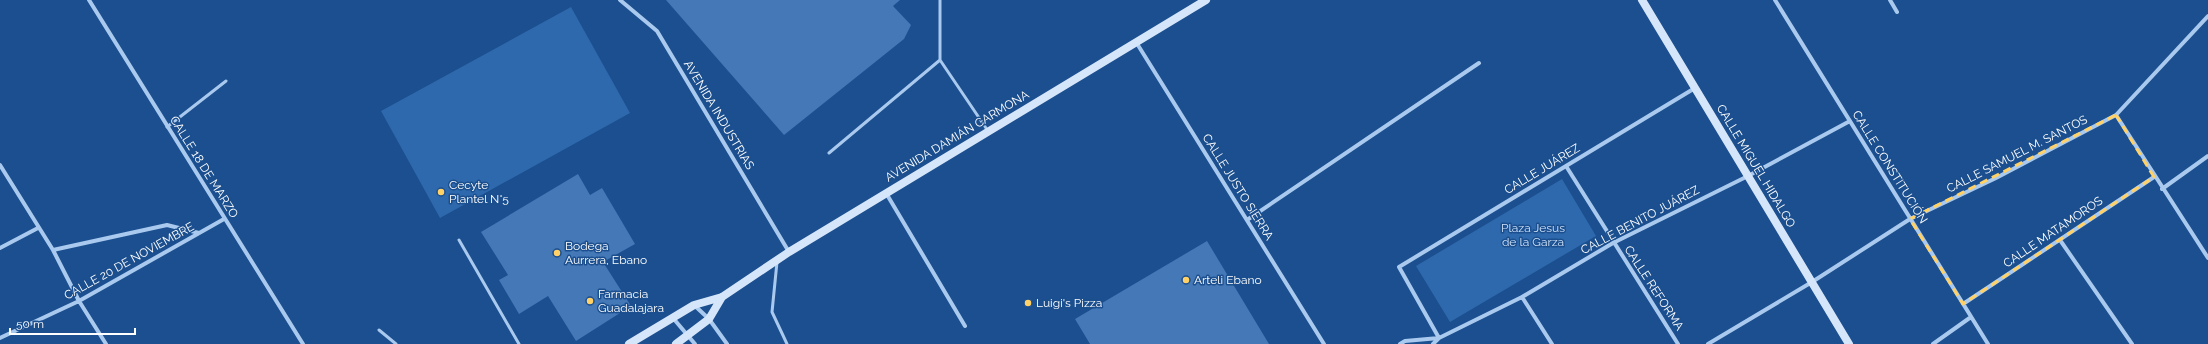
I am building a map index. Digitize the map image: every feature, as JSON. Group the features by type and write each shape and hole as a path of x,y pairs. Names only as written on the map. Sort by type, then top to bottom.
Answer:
{"street":[{"name":"CALLE 18 DE MARZO","path":"89,0 224,220 303,344"},
{"name":"AVENIDA INDUSTRIAS","path":"620,0 657,31 789,252"},
{"name":"AVENIDA DAMIÁN CARMONA","path":"629,344 694,305 722,296 789,252 1206,0"},
{"name":"CALLE MIGUEL HIDALGO","path":"1642,0 1850,344"},
{"name":"CALLE CONSTITUCIÓN","path":"1775,0 1988,344"},
{"path":"1890,0 1897,12"},
{"name":"CALLE SAMUEL M. SANTOS","path":"1708,344 1812,282 1910,219 1996,178 2116,115 2208,16"},
{"name":"CALLE JUSTO SIERRA","path":"1135,42 1324,344"},
{"path":"1247,220 1479,63"},
{"name":"CALLE JUÁREZ","path":"1439,338 1399,267 1696,88"},
{"path":"2116,115 2154,177 2208,258"},
{"name":"CALLE BENITO JUÁREZ","path":"1433,344 1439,338 1522,297 1613,243 1748,176 1850,121"},
{"path":"2162,189 2208,156"},
{"path":"0,165 53,250 79,301 106,344"},
{"name":"CALLE REFORMA","path":"1566,166 1613,243 1678,344"},
{"name":"CALLE MATAMOROS","path":"1963,304 2154,177"},
{"path":"886,193 965,326"},
{"name":"CALLE 20 DE NOVIEMBRE","path":"0,338 79,301 224,220"},
{"path":"53,250 167,225 199,233"},
{"path":"0,248 38,228"},
{"path":"2060,240 2132,344"},
{"name":"AVENIDA DAMIÁN CARMONA","path":"709,319 722,296"},
{"path":"1522,297 1552,344"},
{"path":"694,305 709,319 727,344"},
{"path":"1933,344 1971,317"},
{"path":"674,318 695,344"},
{"path":"676,344 709,319"},
{"name":"CALLE BENITO JUÁREZ","path":"1400,344 1405,341 1439,338"}],"lane":[{"path":"940,0 940,60 988,131"},
{"path":"829,153 940,60"},
{"path":"167,127 226,81"},
{"path":"459,240 519,344"},
{"path":"777,260 772,312 787,344"},
{"path":"378,330 396,344"}],"highlighted area":[{"path":"2116,115 2154,177 1963,304 1910,219"}],"green space":[{"path":"571,7 630,113 440,218 381,111"},
{"name":"Plaza Jesus de la Garza","path":"1562,179 1596,236 1450,322 1416,266"}],"building":[{"path":"666,0 900,0 893,6 911,25 904,39 784,135"},
{"name":"Bodega Aurrera, Ebano","path":"578,174 590,195 602,188 635,244 603,262 631,306 576,341 548,296 519,314 499,280 508,275 481,232"},
{"name":"Arteli Ebano","path":"1207,241 1269,344 1090,344 1075,319"}],"place":[{"name":"Cecyte Plantel N°5","path":"441,192"},
{"name":"Bodega Aurrera, Ebano","path":"557,253"},
{"name":"Arteli Ebano","path":"1186,280"},
{"name":"Farmacia Guadalajara","path":"590,301"},
{"name":"Luigi's Pizza","path":"1028,303"}]}
